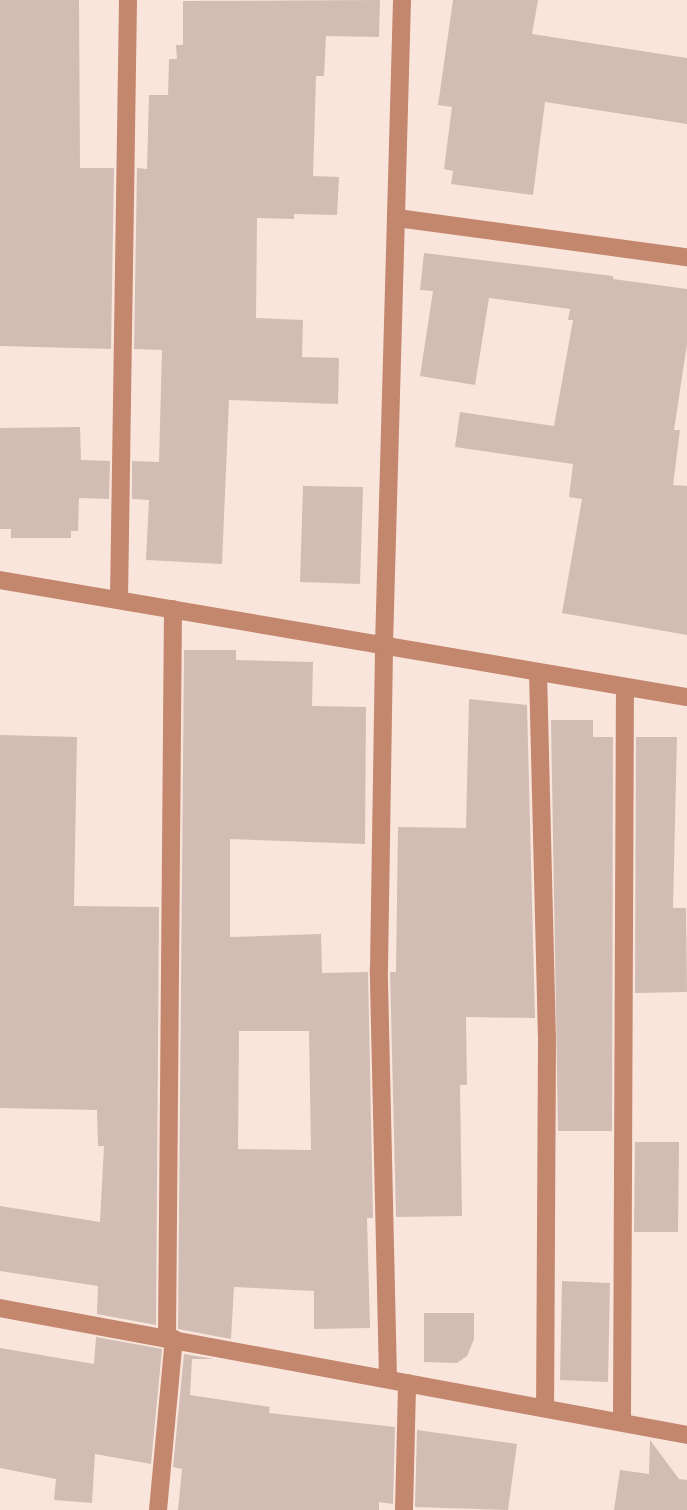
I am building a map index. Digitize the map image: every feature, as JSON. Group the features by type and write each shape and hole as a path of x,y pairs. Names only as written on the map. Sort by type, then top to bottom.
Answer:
{"street":[{"path":"119,600 128,0"},
{"path":"388,1377 379,968 384,645 402,0"},
{"path":"397,218 687,257"},
{"path":"0,580 687,697"},
{"path":"158,1510 171,1339 173,609"},
{"path":"538,671 547,1038 545,1408"},
{"path":"622,1422 625,687"},
{"path":"0,1308 388,1377 407,1383 687,1435"},
{"path":"404,1510 407,1383"}],"building":[{"path":"0,0 79,0 80,168 114,168 111,349 0,346"},
{"path":"380,0 379,37 326,36 324,76 316,76 313,176 339,177 337,215 294,214 294,219 257,218 256,318 303,320 302,357 339,358 338,404 229,400 222,564 146,560 149,500 132,499 132,461 159,462 162,350 134,349 137,168 147,169 149,95 168,95 169,59 177,59 176,45 183,45 183,1"},
{"path":"453,0 538,0 532,34 687,58 687,124 545,102 533,195 451,184 453,171 444,169 452,107 438,105"},
{"path":"424,253 613,276 613,279 687,289 687,344 674,430 680,430 673,485 687,486 687,635 562,613 582,499 569,497 573,464 455,447 460,412 554,426 573,320 568,320 570,309 489,298 475,385 420,376 433,291 420,290"},
{"path":"80,427 81,460 110,461 109,499 79,498 78,531 71,531 71,538 11,538 11,529 0,529 0,428"},
{"path":"303,486 363,487 360,584 300,582"},
{"path":"184,650 236,650 236,660 313,662 312,706 366,707 365,844 230,839 230,937 321,934 322,973 368,972 373,1218 367,1218 370,1328 314,1329 314,1291 234,1287 231,1339 178,1329","holes":["239,1031 309,1031 311,1150 238,1149"]},
{"path":"469,699 527,705 535,1018 466,1017 467,1085 460,1085 462,1216 396,1217 390,972 396,972 398,827 466,828"},
{"path":"551,720 593,720 593,737 613,737 612,1131 558,1131"},
{"path":"0,735 77,737 74,906 159,907 156,1325 97,1314 98,1286 0,1271 0,1206 100,1222 104,1146 98,1146 97,1110 0,1108"},
{"path":"636,737 677,737 673,908 686,908 687,992 635,993"},
{"path":"635,1142 679,1142 678,1232 634,1232"},
{"path":"562,1281 610,1283 608,1382 560,1380"},
{"path":"424,1313 474,1313 474,1339 467,1356 457,1363 424,1362"},
{"path":"96,1337 162,1349 151,1464 95,1454 92,1503 54,1500 56,1479 0,1468 0,1348 94,1364"},
{"path":"184,1354 214,1359 192,1359 190,1395 270,1407 269,1413 395,1427 393,1504 379,1502 379,1510 178,1510 182,1469 173,1467"},
{"path":"417,1430 517,1444 508,1510 415,1507"},
{"path":"650,1440 679,1479 687,1480 687,1510 614,1510 620,1470 649,1474"}]}
